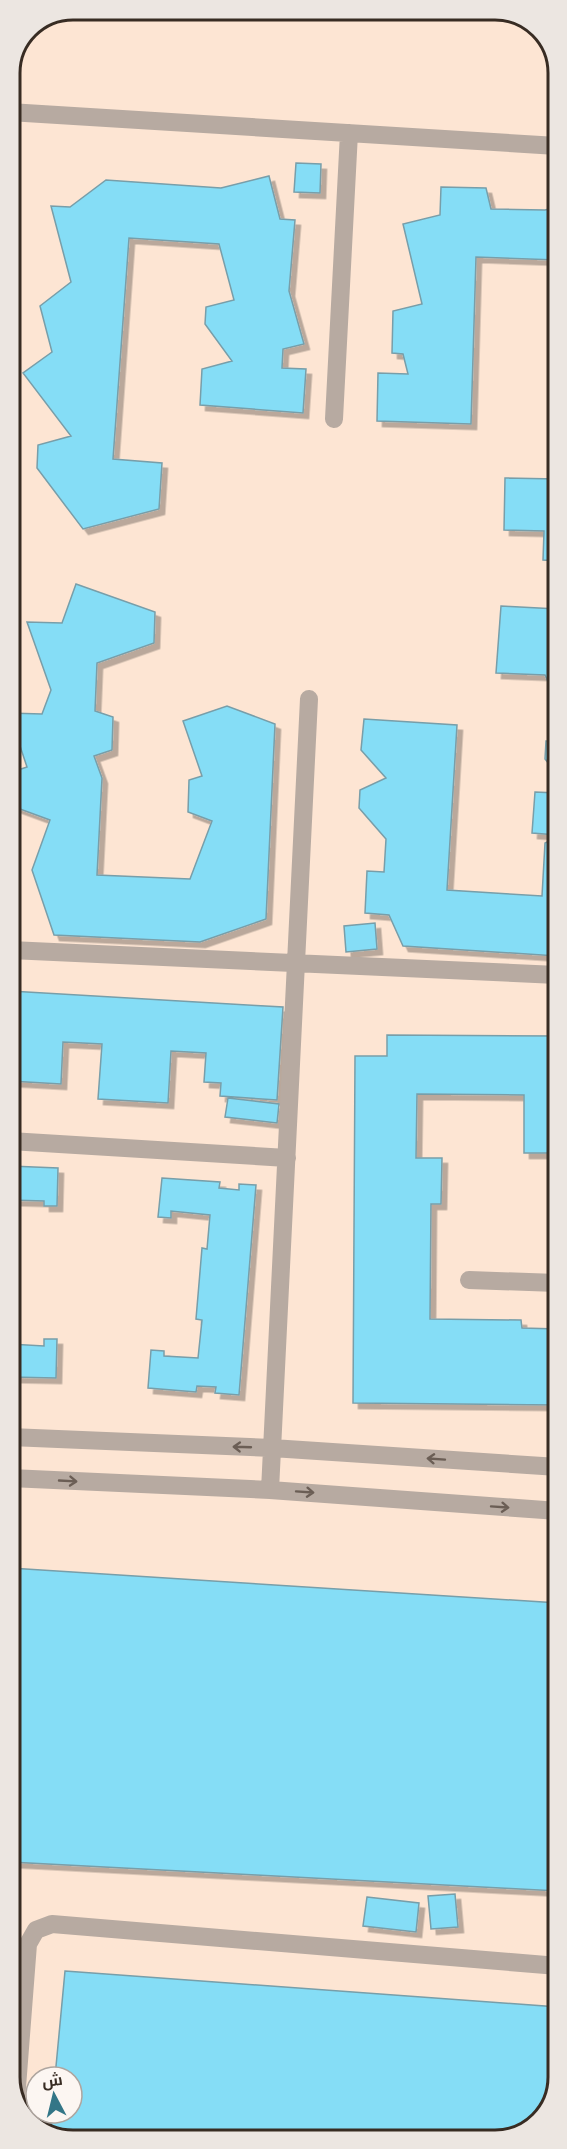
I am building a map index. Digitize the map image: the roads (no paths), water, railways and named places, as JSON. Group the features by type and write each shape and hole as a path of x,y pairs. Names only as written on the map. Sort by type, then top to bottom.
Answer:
{"street":[{"path":"20,113 548,145"},
{"path":"334,418 349,133"},
{"path":"270,1490 309,699"},
{"path":"20,950 548,975"},
{"path":"20,1142 288,1158"},
{"path":"469,1280 548,1283"},
{"path":"20,1437 272,1448 548,1466"},
{"path":"20,1478 270,1490 548,1510"},
{"path":"20,2048 28,1944 36,1930 52,1924 548,1965"}]}
